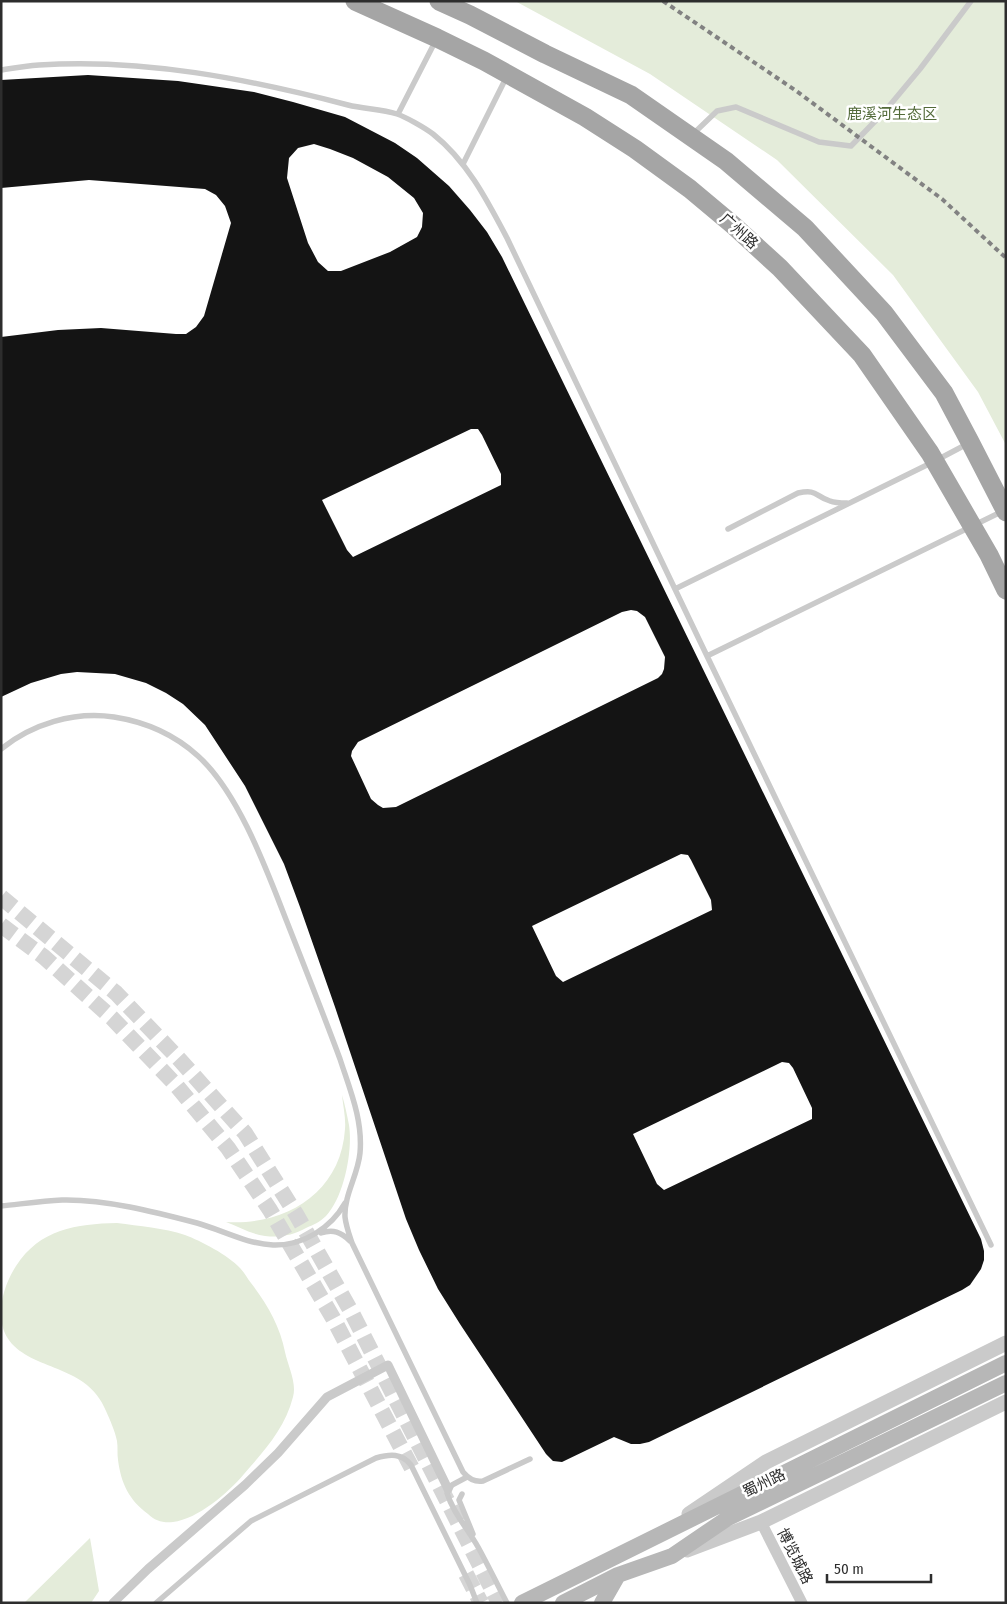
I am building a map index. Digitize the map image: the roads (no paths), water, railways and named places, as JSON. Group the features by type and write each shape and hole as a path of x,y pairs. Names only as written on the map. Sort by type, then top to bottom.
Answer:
{"main road":[{"name":"广州路","path":"355,1 508,74 585,117 635,149 690,189 733,225 780,268 862,355 935,461 1006,590"},
{"path":"439,1 631,95 726,161 805,228 884,313 944,393 1005,511"},
{"name":"蜀州路","path":"522,1603 1006,1363"},
{"name":"蜀州路","path":"563,1603 618,1575 672,1556 728,1518 1006,1382"},
{"path":"602,1603 618,1575"}],"street":[{"path":"657,1536 766,1462 1006,1343"},
{"path":"113,1603 148,1569 245,1485 278,1453 327,1397 388,1365 448,1489"},
{"path":"672,1556 761,1522 1006,1402"},
{"name":"博览城路","path":"761,1522 802,1603"}],"lane":[{"path":"691,136 717,111 736,107 819,142 851,146 891,104 920,69 971,1"},
{"path":"398,114 436,38"},
{"path":"1,70 38,65 109,65 186,71 300,92 356,107 398,114 432,134 463,164 487,199 507,238 991,1245"},
{"path":"463,164 508,74"},
{"path":"675,589 970,442"},
{"path":"728,529 798,493 807,491 818,493 832,502 849,503"},
{"path":"707,656 1005,511"},
{"path":"1,749 27,732 52,722 93,715 108,716 128,719 164,732 199,757 215,775 231,797 251,835 340,1059 359,1120 360,1154 345,1215 352,1243 467,1477 477,1482 483,1481 530,1459"},
{"path":"1,1206 62,1200 88,1201 159,1213 274,1245 290,1243 313,1235 333,1231 339,1232 352,1243"},
{"path":"313,1235 333,1221 347,1201"},
{"path":"156,1603 251,1521 376,1458 394,1455 405,1458 411,1465 470,1585 476,1603"},
{"path":"467,1477 452,1485 447,1492 458,1516 478,1546"},
{"path":"462,1494 459,1500 478,1546 507,1603"}],"tunnel":[{"path":"1,897 116,993 179,1059 245,1133 296,1214 352,1313 499,1603"},
{"path":"1,925 44,957 112,1018 176,1085 228,1148 270,1210 333,1318 415,1474"},
{"path":"466,1574 481,1603"}],"railway":[{"path":"663,1 795,90 942,199 1006,258"}],"park label":[{"name":"鹿溪河生态区","path":"892,114"}]}
